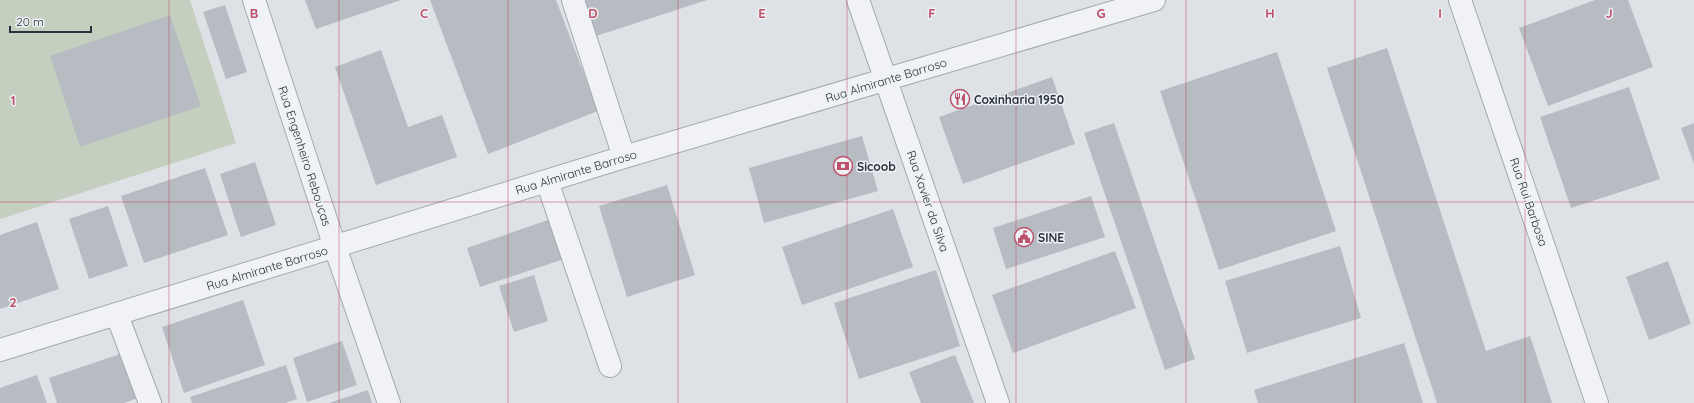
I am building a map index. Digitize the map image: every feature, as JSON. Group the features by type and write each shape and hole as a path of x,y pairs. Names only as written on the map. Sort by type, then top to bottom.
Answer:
{"street":[{"name":"Rua Engenheiro Rebouças","path":"254,0 335,247 389,403"},
{"path":"572,0 624,157"},
{"name":"Rua Xavier da Silva","path":"858,0 998,403"},
{"name":"Rua Almirante Barroso","path":"0,350 624,157 1154,0"},
{"name":"Rua Rui Barbosa","path":"1460,0 1597,403"},
{"path":"547,181 610,366"},
{"path":"117,315 150,403"}],"green space":[{"path":"0,0 190,0 236,143 0,219"}],"building":[{"path":"305,0 401,0 316,29"},
{"path":"430,0 556,0 598,111 488,154"},
{"path":"585,0 707,0 596,36"},
{"path":"1595,0 1628,0 1653,67 1548,106 1519,28"},
{"path":"225,5 247,72 226,79 203,12"},
{"path":"170,15 201,106 80,147 50,56"},
{"path":"1387,48 1486,351 1530,336 1552,403 1437,403 1327,68"},
{"path":"381,50 408,127 442,115 457,157 376,185 335,67"},
{"path":"1277,52 1336,231 1219,270 1160,91"},
{"path":"1052,77 1075,144 963,184 939,117"},
{"path":"1629,87 1660,179 1571,208 1540,117"},
{"path":"1114,123 1195,359 1165,370 1084,133"},
{"path":"1694,123 1694,164 1681,128"},
{"path":"862,136 878,191 764,223 749,168"},
{"path":"255,162 276,225 241,237 220,174"},
{"path":"205,168 228,235 144,263 121,196"},
{"path":"667,185 695,275 627,297 599,206"},
{"path":"1091,196 1105,237 1006,269 993,228"},
{"path":"108,206 128,266 89,279 69,219"},
{"path":"893,209 913,267 802,305 782,247"},
{"path":"551,219 564,259 480,287 467,248"},
{"path":"37,222 59,289 0,309 0,235"},
{"path":"1340,246 1361,318 1247,353 1225,281"},
{"path":"1115,251 1136,308 1013,353 992,295"},
{"path":"1668,261 1691,324 1649,340 1626,277"},
{"path":"936,270 960,346 859,379 834,303"},
{"path":"534,275 548,321 514,332 499,286"},
{"path":"243,300 265,365 184,393 162,327"},
{"path":"342,341 357,385 307,402 293,358"},
{"path":"1404,343 1423,403 1258,403 1254,390"},
{"path":"123,353 138,398 124,403 57,403 49,378"},
{"path":"955,355 974,403 921,403 909,372"},
{"path":"286,365 297,399 285,403 192,403 190,397"},
{"path":"37,375 47,403 0,403 0,388"},
{"path":"368,390 372,403 329,403"}],"place":[{"name":"Coxinharia 1950","path":"960,99"},
{"name":"Sicoob","path":"843,166"},
{"name":"SINE","path":"1024,237"}]}
